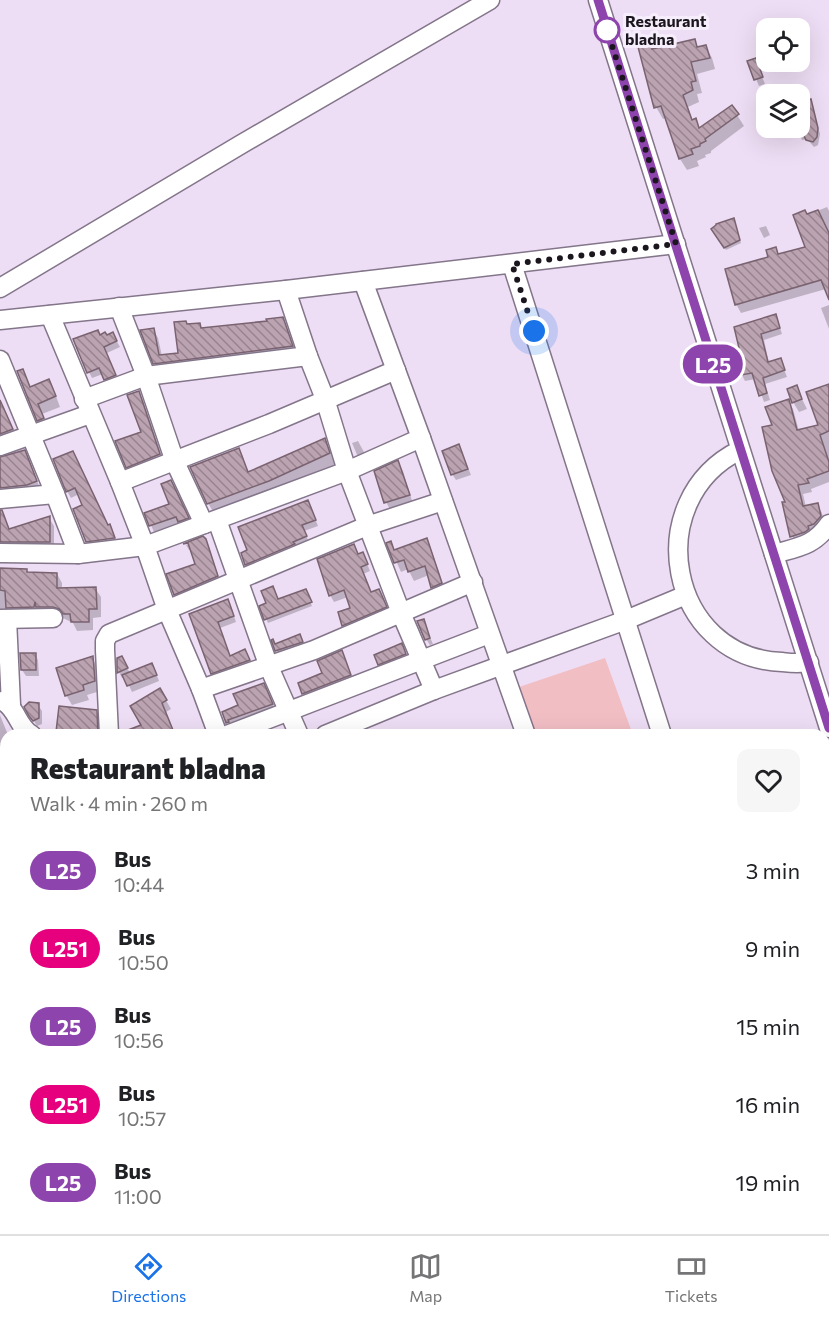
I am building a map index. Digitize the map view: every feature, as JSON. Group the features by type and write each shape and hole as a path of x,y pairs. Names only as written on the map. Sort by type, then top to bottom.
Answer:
{"street":[{"path":"0,288 490,0"},
{"path":"598,0 829,728"},
{"path":"0,320 286,290 676,244"},
{"path":"512,264 660,729"},
{"path":"363,280 524,729"},
{"path":"286,290 325,399 347,471 401,613 434,690"},
{"path":"119,307 146,376 175,462 211,522 238,579 269,667 296,729"},
{"path":"50,315 120,482 167,610 216,729"},
{"path":"0,446 30,435 146,376 308,356"},
{"path":"2,370 78,554"},
{"path":"120,482 175,462 396,370"},
{"path":"0,552 78,554 145,546 347,471 421,438"},
{"path":"740,450 727,456 704,478 688,501 683,513 679,560 686,595 700,620 712,634 738,652 767,662 798,664 809,662"},
{"path":"0,499 55,494"},
{"path":"109,729 105,641 109,634 368,526 443,501"},
{"path":"774,554 811,543 829,524"},
{"path":"201,689 269,667 472,582"},
{"path":"340,729 434,690 626,620 686,595"},
{"path":"25,729 5,703 4,619 53,618"},
{"path":"242,729 489,634"}],"shaded area":[{"path":"605,658 631,729 532,729 516,688"}],"building":[{"path":"695,39 697,47 706,45 710,58 691,62 696,81 691,82 693,90 683,95 692,120 696,118 699,128 732,105 739,114 705,139 706,141 700,146 691,149 693,154 679,159 661,106 654,108 637,43 650,40 652,49"},
{"path":"756,58 756,72 761,72 763,77 754,80 747,61"},
{"path":"810,99 818,128 817,137 813,142 805,138 810,138"},
{"path":"805,210 807,214 818,210 829,233 829,300 821,280 735,305 725,269 768,257 766,250 776,247 778,254 805,247 793,215"},
{"path":"734,218 740,240 724,248 711,229 716,224"},
{"path":"776,314 780,328 761,334 768,362 781,358 785,370 763,378 767,393 759,396 752,373 741,375 735,348 739,348 734,327"},
{"path":"283,317 293,346 153,364 140,330 154,328 159,355 178,353 174,322 200,323 201,328 267,321 266,319"},
{"path":"98,330 100,335 113,332 117,341 104,347 116,375 104,380 99,368 87,373 73,339"},
{"path":"23,369 30,387 49,379 56,396 38,404 44,418 37,421 17,371"},
{"path":"829,384 829,431 820,435 829,462 829,471 807,479 809,483 798,485 803,506 818,503 821,516 814,524 808,526 809,529 805,532 790,537 782,502 785,502 772,471 762,427 772,425 765,407 789,399 797,430 818,425 806,392"},
{"path":"797,385 802,399 792,403 787,389"},
{"path":"139,391 160,454 126,468 115,441 141,432 127,395"},
{"path":"0,400 13,429 0,434"},
{"path":"325,438 330,453 269,481 207,504 190,467 239,448 248,472"},
{"path":"459,444 468,469 451,475 442,451"},
{"path":"25,450 37,481 27,485 0,488 0,457"},
{"path":"73,451 115,538 86,542 73,509 82,505 75,488 66,492 53,459"},
{"path":"398,460 410,495 384,503 374,471"},
{"path":"171,480 189,518 178,522 176,517 149,526 144,513 169,504 161,484"},
{"path":"308,500 316,520 302,525 307,536 293,542 295,544 245,565 241,553 247,550 238,527"},
{"path":"0,510 2,510 9,529 50,516 50,542 0,542"},
{"path":"203,536 218,576 174,595 166,574 195,564 188,543 183,544"},
{"path":"427,538 442,583 431,588 425,566 408,572 404,560 394,563 386,543 391,541 394,550"},
{"path":"354,544 358,554 363,552 368,564 361,567 371,592 379,589 387,607 342,626 338,612 350,608 344,590 329,596 317,559"},
{"path":"0,568 57,573 57,588 96,587 97,609 89,609 89,622 71,622 70,614 63,614 59,609 53,607 36,607 35,602 34,607 6,608 5,591 0,590"},
{"path":"273,586 278,599 306,589 312,602 264,620 259,606 266,603 261,591"},
{"path":"228,599 234,616 218,622 230,656 245,649 250,660 211,674 189,614"},
{"path":"424,619 430,638 425,640 417,621"},
{"path":"300,634 303,642 275,651 271,640 273,639 275,644"},
{"path":"402,643 406,654 378,665 374,655"},
{"path":"342,650 351,675 302,694 298,683 322,673 317,661"},
{"path":"20,653 36,653 36,670 21,670"},
{"path":"93,656 95,681 83,685 84,690 65,696 56,668"},
{"path":"122,656 128,668 117,673 117,658"},
{"path":"152,663 157,675 127,686 122,675"},
{"path":"264,683 273,704 228,720 229,722 226,723 222,712 238,705 233,694"},
{"path":"160,688 167,700 162,703 173,729 130,729 141,725 130,706"},
{"path":"29,702 39,703 39,718 33,721 24,707"},
{"path":"59,706 97,710 98,729 56,729"}],"bus line":[{"name":"L25","path":"598,0 829,728"}],"place":[{"name":"Restaurant bladna","path":"607,30"}],"route":[{"path":"534,331 512,264 676,244 607,30"}]}
